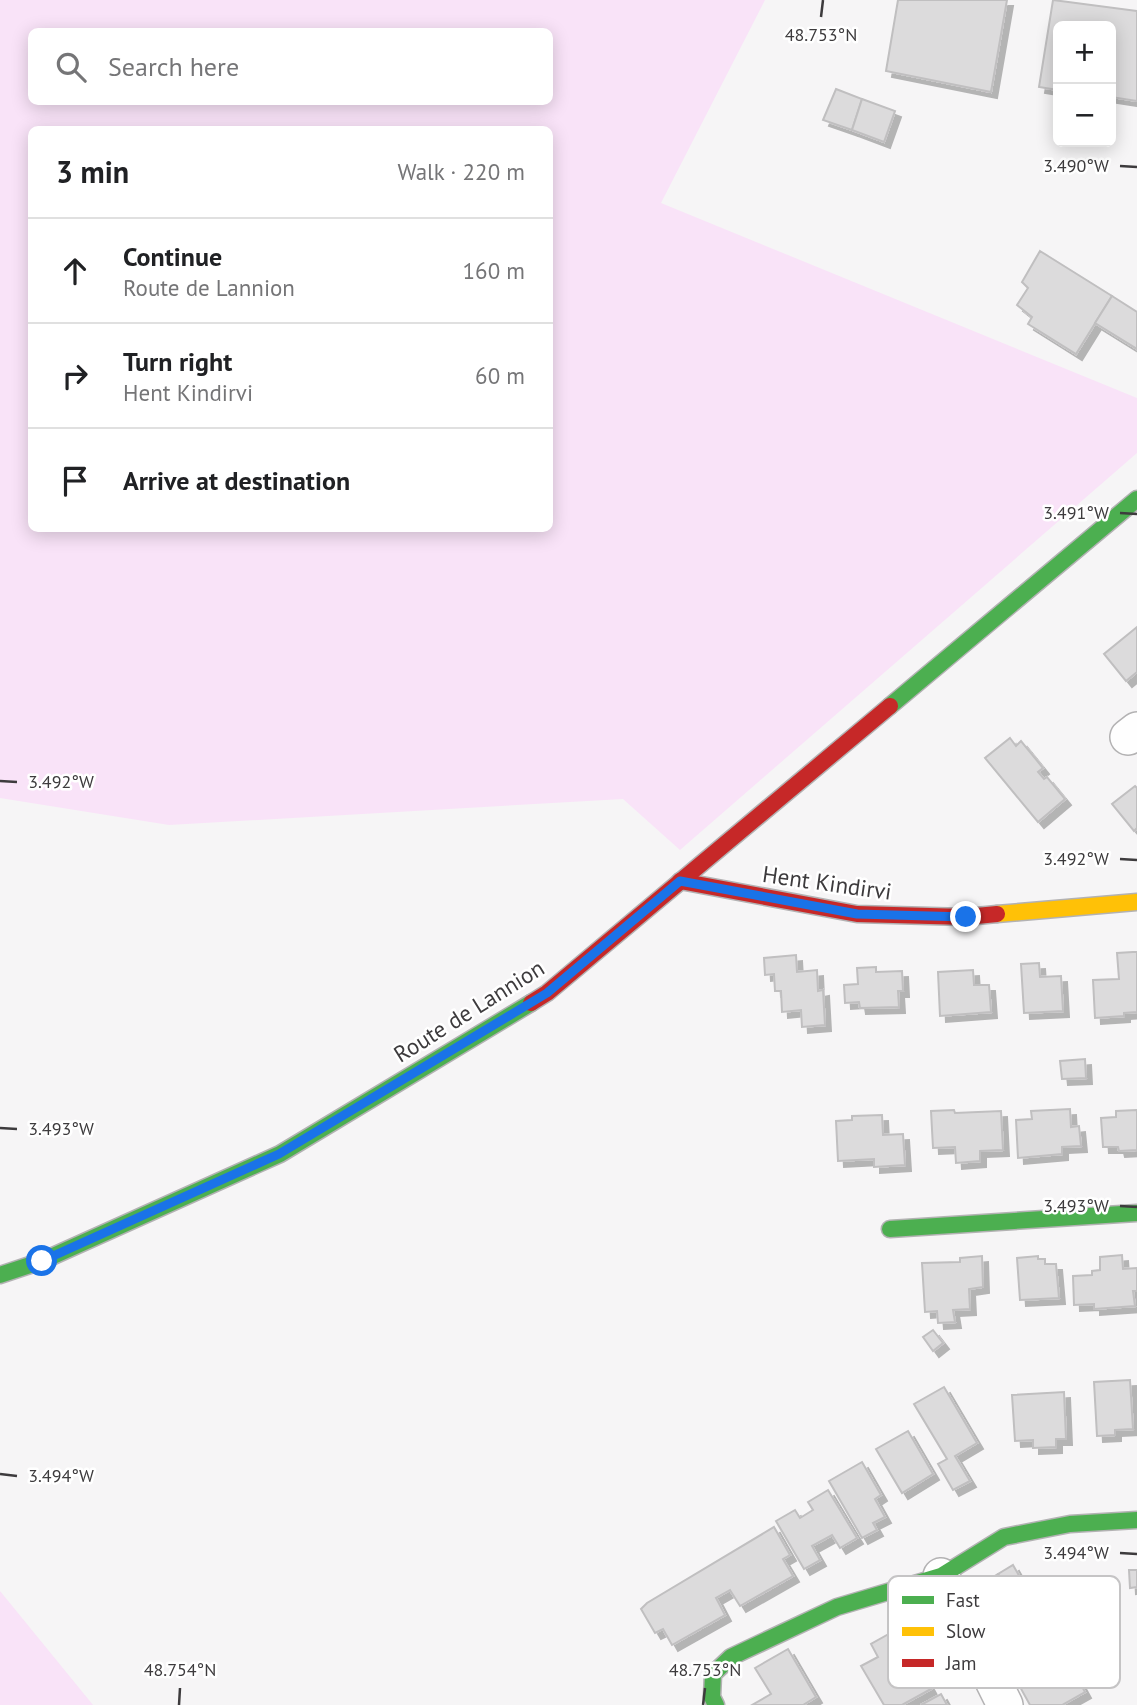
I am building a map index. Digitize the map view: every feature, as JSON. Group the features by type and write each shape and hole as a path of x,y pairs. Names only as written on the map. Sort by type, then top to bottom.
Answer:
{"main road":[{"name":"Route de Lannion","path":"0,1275 42,1261 279,1154 547,993 1137,499"},
{"name":"Hent Kindirvi","path":"680,881 857,914 966,917 1137,902"},
{"path":"890,1229 1137,1213"},
{"path":"941,1576 1004,1536 1070,1524 1137,1520"},
{"path":"716,1705 712,1698 713,1674 732,1657 837,1607 888,1592"}],"street":[{"path":"997,1688 1005,1705"}],"shaded area":[{"path":"0,0 765,0 661,203 1137,398 1137,453 680,850 623,799 169,825 0,798"},
{"path":"0,1591 93,1705 0,1705"}],"building":[{"path":"898,0 1007,0 991,92 886,71"},
{"path":"1053,0 1137,11 1137,101 1116,98 1116,21 1053,21 1053,89 1039,87"},
{"path":"836,89 862,99 852,130 823,120"},
{"path":"862,99 895,111 884,142 852,130"},
{"path":"1040,251 1112,296 1076,354 1028,324 1032,317 1017,305 1028,288 1022,282"},
{"path":"1112,296 1137,312 1137,349 1095,323"},
{"path":"1137,627 1137,672 1126,681 1104,654"},
{"path":"1010,738 1016,746 1021,741 1043,768 1038,772 1044,779 1047,777 1065,799 1038,822 985,758"},
{"path":"1135,786 1137,828 1134,831 1112,804"},
{"path":"1137,952 1137,1012 1124,1013 1124,1016 1095,1018 1093,980 1119,979 1117,953"},
{"path":"796,955 797,972 817,970 818,991 823,990 825,1025 802,1027 801,1010 782,1012 781,991 775,991 774,974 765,975 764,958"},
{"path":"1039,963 1040,977 1061,976 1063,1011 1024,1013 1021,964"},
{"path":"876,967 876,972 902,971 903,991 898,991 899,1007 860,1008 859,1002 845,1003 844,985 858,984 857,968"},
{"path":"973,970 974,985 989,985 991,1012 940,1016 938,972"},
{"path":"1085,1059 1086,1078 1062,1079 1060,1061"},
{"path":"1070,1109 1071,1127 1079,1126 1081,1146 1062,1147 1062,1154 1018,1158 1016,1120 1032,1119 1031,1111"},
{"path":"954,1110 955,1113 1001,1111 1003,1150 980,1151 980,1161 956,1163 955,1147 933,1148 931,1111"},
{"path":"1137,1110 1137,1150 1119,1151 1118,1147 1103,1147 1101,1118 1116,1117 1116,1111"},
{"path":"882,1115 883,1135 903,1134 905,1165 874,1167 874,1159 838,1161 836,1121 852,1120 852,1116"},
{"path":"1122,1255 1123,1269 1137,1268 1137,1291 1133,1291 1135,1306 1094,1309 1094,1304 1074,1305 1073,1276 1092,1275 1092,1271 1100,1270 1100,1257"},
{"path":"982,1256 983,1287 969,1289 970,1309 953,1310 955,1322 938,1323 937,1311 925,1312 922,1263 960,1262 960,1258"},
{"path":"1038,1256 1038,1259 1045,1259 1045,1264 1056,1264 1059,1298 1020,1300 1017,1258"},
{"path":"933,1330 943,1343 933,1351 923,1337"},
{"path":"1130,1380 1133,1429 1115,1430 1115,1435 1097,1436 1094,1382"},
{"path":"944,1387 977,1443 955,1456 970,1481 953,1490 938,1464 947,1459 914,1404"},
{"path":"1064,1392 1066,1439 1056,1439 1056,1447 1033,1448 1033,1440 1015,1441 1012,1395"},
{"path":"908,1431 933,1474 902,1493 876,1449"},
{"path":"862,1462 881,1495 875,1499 885,1517 873,1523 877,1530 862,1538 829,1481"},
{"path":"828,1490 857,1538 840,1548 832,1535 812,1546 820,1560 804,1569 776,1521 795,1510 800,1518 813,1510 808,1502"},
{"path":"774,1527 790,1555 783,1559 793,1576 740,1606 730,1590 716,1598 725,1615 672,1645 663,1629 655,1633 641,1609 647,1603"},
{"path":"1013,1565 1019,1576 999,1576 998,1574"},
{"path":"1129,1570 1137,1570 1137,1587 1130,1588"},
{"path":"888,1634 888,1688 931,1689 902,1705 884,1705 861,1666 878,1657 871,1644"},
{"path":"788,1649 816,1697 803,1705 752,1705 771,1694 755,1668"},
{"path":"1021,1688 1083,1688 1085,1692 1062,1705 1030,1705"},
{"path":"941,1694 947,1705 921,1705"}],"traffic: fast":[{"path":"890,706 1137,499"},
{"path":"0,1275 42,1261 280,1154 531,1003"},
{"path":"890,1229 1137,1213"},
{"path":"941,1576 1004,1537 1070,1524 1137,1520"},
{"path":"716,1705 712,1697 713,1674 731,1657 837,1607 888,1592"}],"traffic: slow":[{"path":"997,914 1137,902"}],"traffic: jam":[{"path":"531,1003 547,993 890,706"},
{"path":"680,881 857,914 966,917 997,914"}],"route":[{"path":"42,1261 279,1154 547,993 680,881 857,914 966,917"}]}
